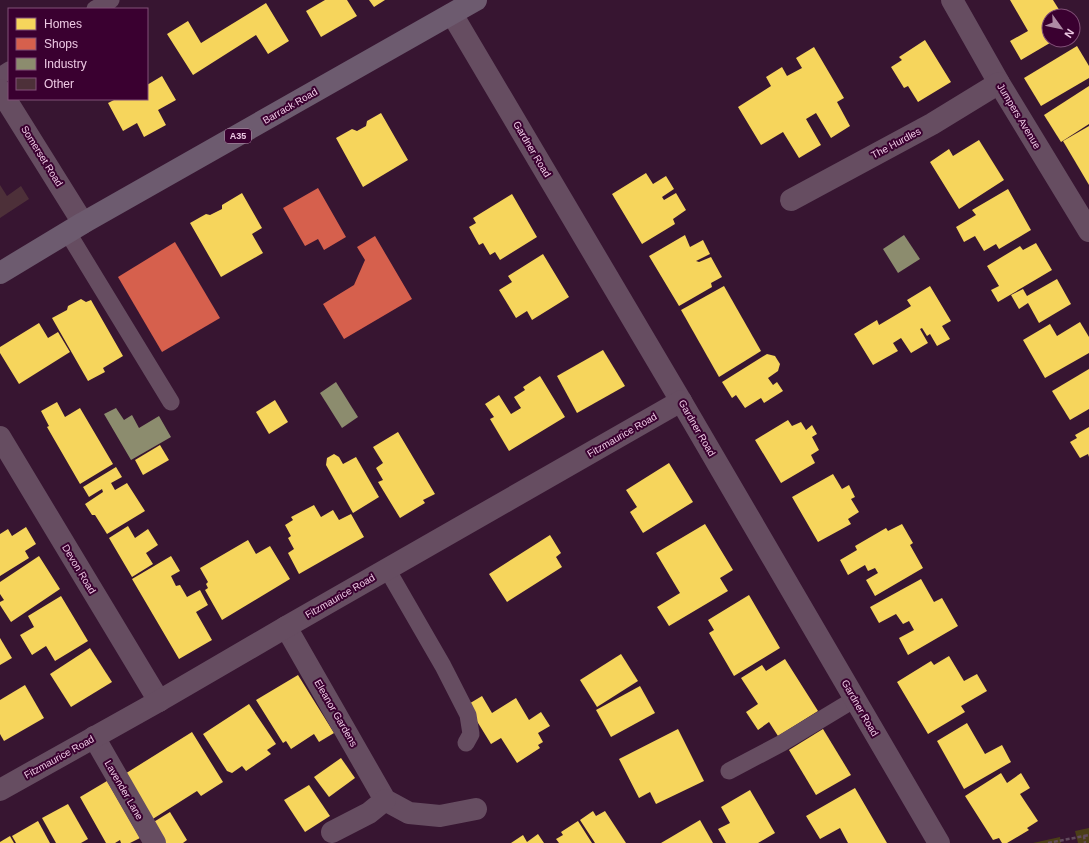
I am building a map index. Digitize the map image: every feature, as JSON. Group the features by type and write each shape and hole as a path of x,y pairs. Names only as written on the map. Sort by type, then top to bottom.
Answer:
{"main road":[{"name":"Barrack Road","path":"0,273 75,228 476,0"}],"street":[{"name":"Jumpers Avenue","path":"952,0 999,82 1089,231"},
{"name":"Gardner Road","path":"452,14 681,401 939,843"},
{"name":"The Hurdles","path":"791,200 932,124 999,82"},
{"name":"Somerset Road","path":"0,90 75,228"},
{"name":"Fitzmaurice Road","path":"0,790 159,701 681,401"},
{"name":"Devon Road","path":"0,437 159,701"},
{"name":"Eleanor Gardens","path":"286,627 386,800"},
{"name":"Lavender Lane","path":"94,737 155,843"},
{"path":"332,832 369,813 386,800 409,812 440,816 476,809"}],"lane":[{"path":"98,8 110,0"},
{"path":"75,228 171,402"},
{"path":"387,569 443,666 468,715 471,734 466,743"},
{"path":"729,771 782,743 855,699"}],"path":[{"path":"1048,843 1089,835"},
{"path":"1084,836 1085,843"}],"shaded area":[{"path":"1089,828 1089,843 1078,843 1075,831"},
{"path":"1060,837 1061,843 1033,843"}],"building: Homes":[{"path":"325,0 347,0 357,16 321,37 306,11"},
{"path":"369,0 385,0 374,7"},
{"path":"1010,0 1053,0 1058,8 1041,8 1041,48 1021,60 1010,41 1028,31"},
{"path":"266,3 289,41 268,54 256,35 193,75 167,34 188,21 201,43"},
{"path":"925,40 951,82 918,102 908,86 904,88 891,67 902,60 899,57"},
{"path":"814,47 844,98 837,102 850,126 831,138 816,113 806,119 821,145 799,158 783,132 761,145 738,107 771,86 766,77 782,67 787,76 802,68 796,58"},
{"path":"1074,48 1078,48 1089,66 1089,78 1041,106 1024,78"},
{"path":"162,76 176,100 158,110 166,125 144,137 137,123 123,131 108,103 114,100 148,100 148,84"},
{"path":"1089,86 1089,124 1061,142 1044,115"},
{"path":"381,113 408,160 363,187 336,138 352,129 357,131 366,126 367,121"},
{"path":"1089,126 1089,185 1063,141"},
{"path":"979,140 1004,180 959,209 930,162 949,149 953,156"},
{"path":"646,173 653,184 666,176 674,189 662,197 664,200 676,193 686,210 673,219 675,224 642,244 612,194"},
{"path":"1008,189 1031,230 999,249 996,244 984,251 975,236 964,242 956,227 976,215 972,210"},
{"path":"242,193 262,228 252,234 263,253 221,277 190,223 206,214 210,215 222,209 222,205"},
{"path":"512,194 537,237 500,260 495,252 490,255 483,243 479,245 469,227 476,223 473,218"},
{"path":"685,235 690,247 703,240 710,254 696,261 699,262 711,257 722,277 711,283 712,287 679,306 649,256"},
{"path":"1036,243 1052,270 998,302 991,290 999,286 987,266 1020,246 1023,250"},
{"path":"543,254 569,297 532,320 527,311 516,318 499,290 512,282 508,276"},
{"path":"1057,279 1071,304 1039,323 1028,303 1019,309 1011,295 1023,289 1027,296"},
{"path":"724,286 761,351 719,377 681,310"},
{"path":"930,286 951,321 942,326 950,339 937,346 930,334 927,336 922,328 920,329 928,343 911,353 901,338 893,343 898,351 873,365 854,334 877,320 879,325 911,306 907,300"},
{"path":"81,299 86,302 91,300 123,356 103,368 105,372 88,381 52,318 67,310 68,306"},
{"path":"1080,322 1089,337 1089,353 1045,378 1023,340 1050,324 1057,336"},
{"path":"39,323 48,338 58,332 70,352 19,384 0,353 0,347"},
{"path":"603,350 625,386 577,413 557,376"},
{"path":"767,354 775,356 780,364 778,371 768,378 773,385 777,382 783,391 764,403 761,398 745,408 736,395 732,398 722,382"},
{"path":"1089,369 1089,409 1070,420 1052,391"},
{"path":"540,376 565,417 509,451 490,419 494,417 485,404 499,395 511,414 521,408 514,397 525,390 523,387"},
{"path":"275,400 288,422 269,434 256,412"},
{"path":"57,402 65,417 80,408 113,464 80,484 47,427 49,426 41,411"},
{"path":"788,420 792,426 801,422 806,430 812,425 817,434 812,437 819,450 811,455 815,463 781,483 755,440"},
{"path":"1089,427 1089,457 1088,454 1080,458 1070,442 1077,438 1075,435"},
{"path":"398,432 435,494 423,500 425,503 400,518 378,482 383,480 376,468 383,463 373,447"},
{"path":"160,445 169,460 143,475 135,460"},
{"path":"334,454 339,457 343,464 356,457 379,497 353,513 326,465 327,458"},
{"path":"669,463 693,502 643,533 630,512 637,507 626,490"},
{"path":"116,467 122,477 111,483 115,490 127,483 145,511 107,534 95,515 92,515 85,504 103,492 102,489 89,497 83,487"},
{"path":"833,474 842,489 849,485 855,497 851,499 859,512 848,519 851,524 818,542 792,497"},
{"path":"314,505 321,517 333,510 339,520 351,514 364,537 299,574 288,553 294,549 288,538 291,536 285,525 293,520 291,517"},
{"path":"705,524 733,570 720,578 728,591 669,626 657,607 680,593 656,553"},
{"path":"902,524 913,543 910,545 923,568 875,596 866,580 878,573 875,568 868,571 865,565 848,575 840,560 857,550 855,546 886,528 888,531"},
{"path":"128,526 135,538 148,529 158,545 146,553 153,564 132,577 109,538"},
{"path":"26,527 36,544 25,551 29,558 0,576 0,534 8,529 12,536"},
{"path":"550,535 561,553 556,557 562,567 507,602 489,574"},
{"path":"248,540 256,554 270,546 290,579 222,620 205,590 208,588 206,584 208,582 200,568"},
{"path":"39,556 60,589 11,622 0,605 0,602 4,600 0,594 0,582"},
{"path":"171,556 180,571 171,576 176,586 180,585 187,597 200,590 208,605 196,612 212,640 179,659 132,579"},
{"path":"921,579 934,602 942,598 958,626 908,655 899,638 914,630 909,621 903,624 896,614 879,623 870,607"},
{"path":"749,595 780,648 734,676 709,633 714,630 708,620"},
{"path":"61,596 88,641 55,661 46,646 32,655 20,635 34,627 28,616"},
{"path":"0,638 12,658 0,665"},
{"path":"90,648 112,682 71,707 50,674"},
{"path":"621,654 638,681 597,707 580,680"},
{"path":"949,656 964,681 977,674 987,691 961,706 965,712 928,734 897,682 931,661 934,665"},
{"path":"785,659 818,711 778,736 769,722 758,730 746,712 758,704 741,678 762,665 766,671"},
{"path":"298,675 334,733 319,742 314,734 291,749 286,741 283,743 256,700"},
{"path":"25,685 44,718 4,741 0,734 0,700"},
{"path":"640,686 655,713 611,737 596,710"},
{"path":"482,696 492,713 516,698 529,720 541,712 550,726 538,733 543,742 538,745 540,748 517,763 501,738 491,744 467,705"},
{"path":"249,704 276,744 267,750 271,754 246,771 242,766 232,773 227,771 203,734"},
{"path":"967,723 985,754 1002,745 1011,762 964,789 937,741"},
{"path":"678,729 704,781 656,804 650,792 639,798 619,759"},
{"path":"823,729 851,775 816,795 789,750"},
{"path":"192,732 223,782 201,796 197,791 148,822 120,777"},
{"path":"341,758 355,778 329,797 314,777"},
{"path":"1001,773 1007,783 1021,773 1030,788 1020,794 1038,821 1027,828 1029,830 1007,843 1002,843 999,838 993,840 965,796"},
{"path":"107,781 140,838 130,843 121,843 120,840 115,843 106,843 80,797"},
{"path":"309,785 330,816 305,832 284,800"},
{"path":"855,788 887,843 848,843 840,828 820,839 806,816"},
{"path":"750,790 775,833 758,843 726,843 718,829 730,823 721,807"},
{"path":"68,804 88,839 81,843 56,843 42,818"},
{"path":"593,811 596,816 605,811 626,843 595,843 580,820"},
{"path":"170,812 187,840 183,843 164,843 152,823"},
{"path":"700,820 713,843 661,843"},
{"path":"38,821 50,843 16,843 12,836"},
{"path":"578,821 592,843 559,843 556,839 563,835 561,832"},
{"path":"538,834 544,843 511,843 523,835 527,842"},
{"path":"10,836 14,843 0,843 0,842"}],"building: Shops":[{"path":"318,188 346,237 324,250 318,239 305,246 283,208"},
{"path":"375,236 412,299 344,339 323,304 354,285 365,260 357,247"},
{"path":"175,242 220,318 162,352 118,277"}],"building: Industry":[{"path":"904,235 920,259 898,273 883,249"},
{"path":"336,382 358,417 342,428 320,393"},
{"path":"116,408 124,420 132,415 139,428 159,416 171,437 131,460 104,414"}],"building: Other":[{"path":"0,185 7,196 21,186 29,199 0,218"}]}
